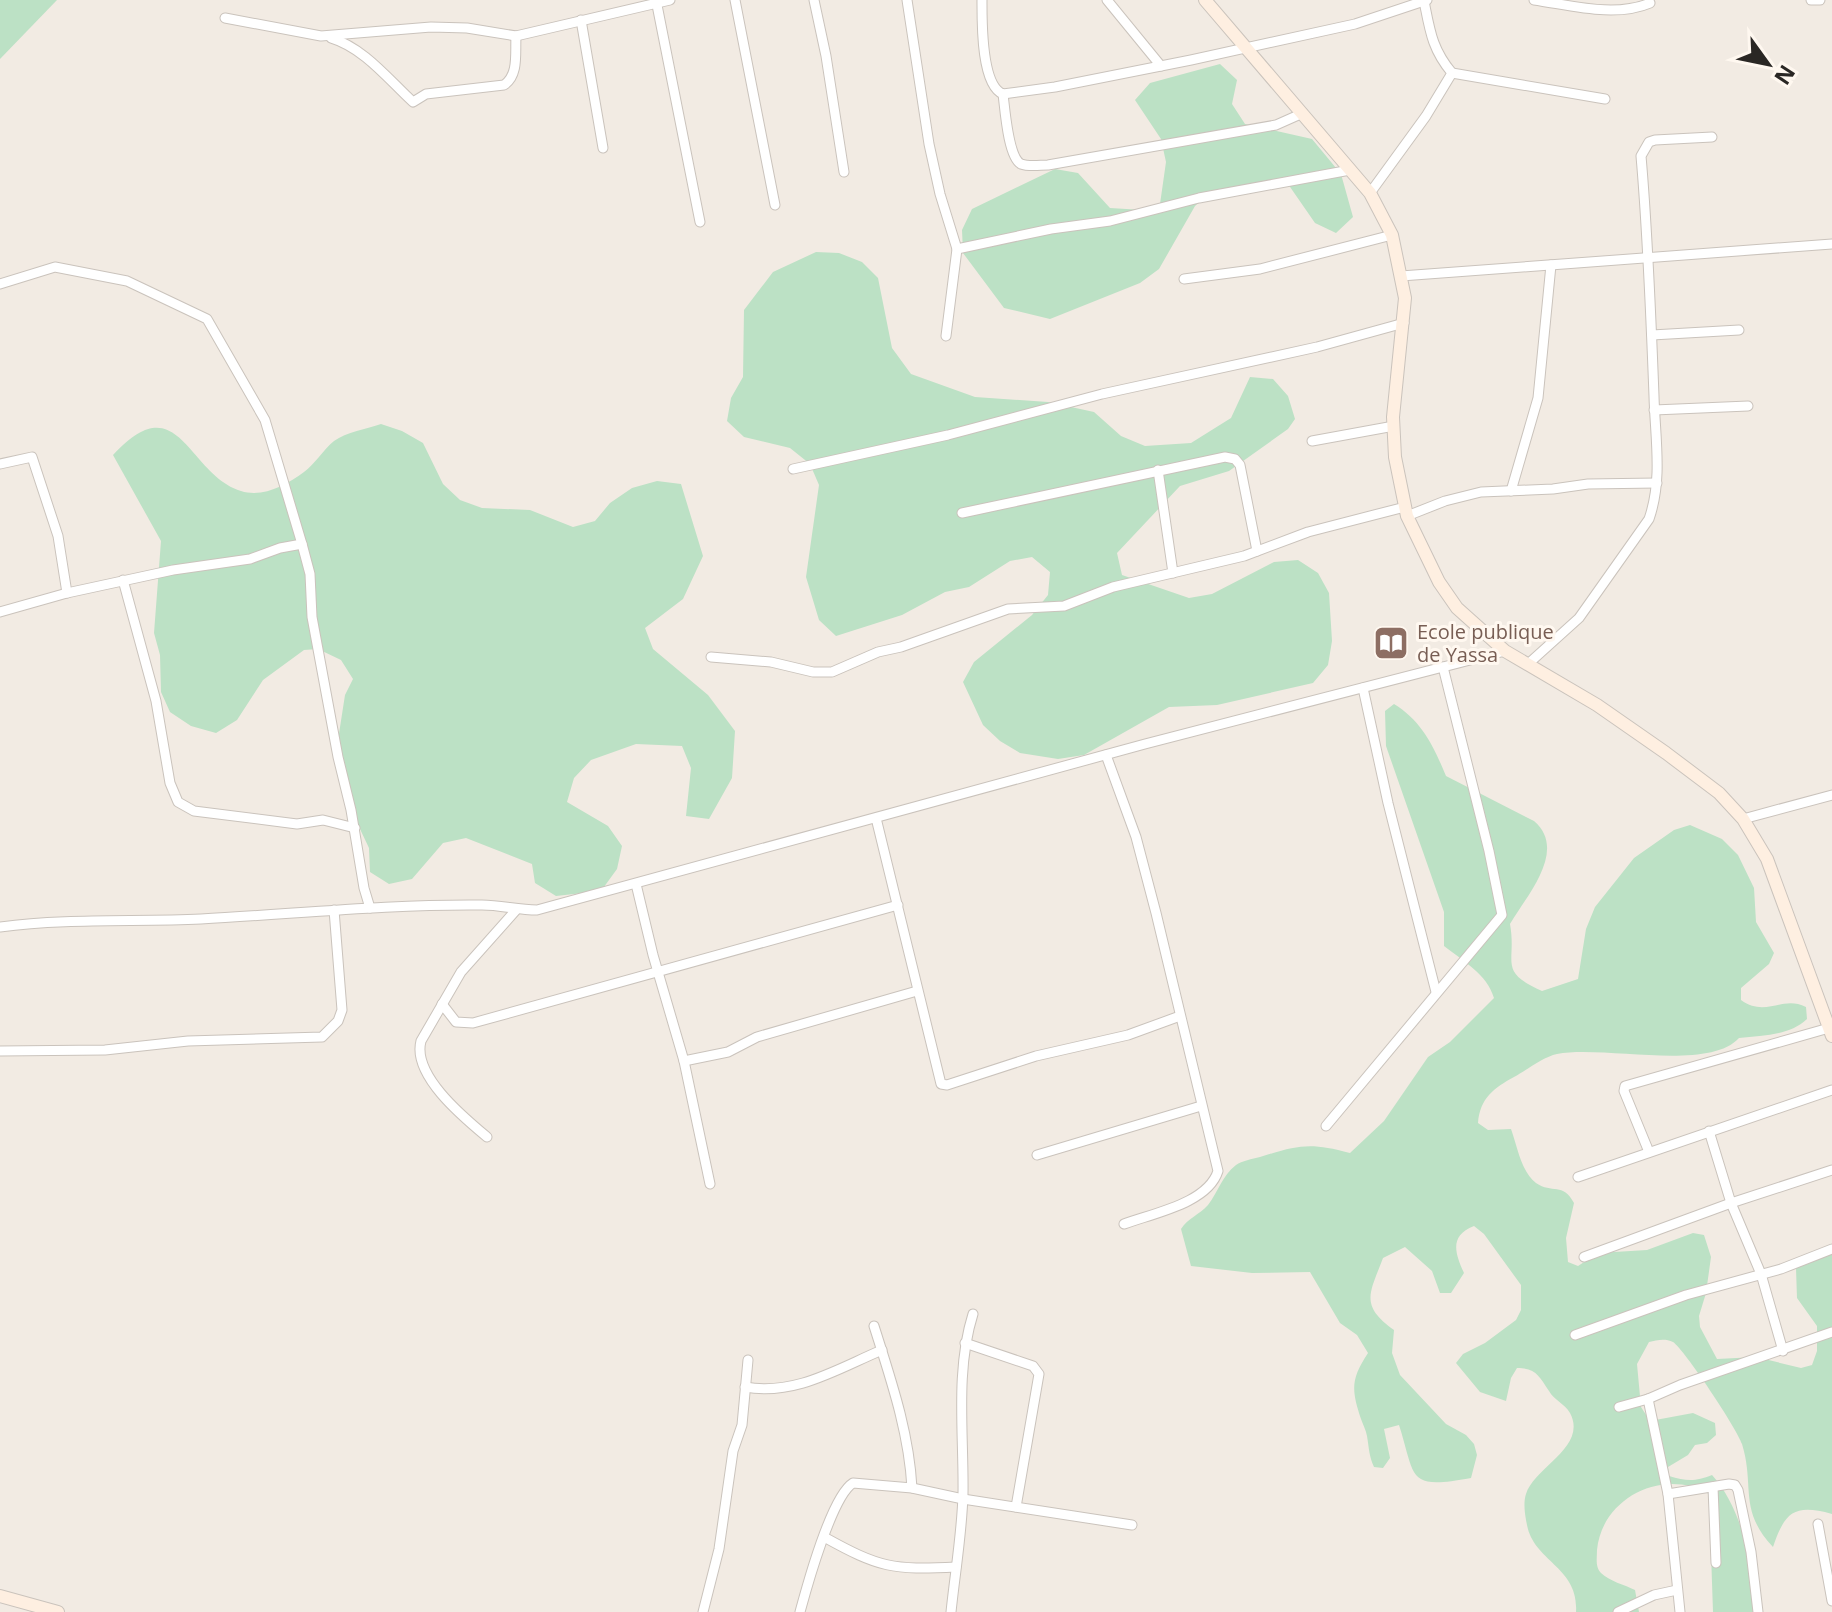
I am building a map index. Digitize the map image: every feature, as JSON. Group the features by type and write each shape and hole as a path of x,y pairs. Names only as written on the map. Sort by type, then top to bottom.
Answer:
{"main road":[{"path":"1205,0 1370,193 1392,235 1405,298 1394,426 1395,457 1406,511 1439,582 1457,608 1505,651 1597,705 1693,772 1719,793 1743,819 1767,859 1831,1032"},
{"path":"0,1596 58,1612"}],"street":[{"path":"321,36 431,27 467,28 516,36 670,0"},
{"path":"735,0 775,205"},
{"path":"814,0 844,172"},
{"path":"907,0 929,144 957,249 946,336"},
{"path":"982,0 989,73 994,87 1003,94 1012,152 1020,163 1048,165 1276,125 1303,113"},
{"path":"1107,0 1161,66"},
{"path":"1003,94 1161,66 1355,24 1426,0 1431,40 1452,73 1605,99"},
{"path":"1534,0 1612,9 1638,8 1650,3"},
{"path":"1811,0 1820,0"},
{"path":"656,1 700,222"},
{"path":"225,18 346,43 413,102 426,94 504,85 514,73 516,36"},
{"path":"581,20 603,148"},
{"path":"1370,193 1452,73"},
{"path":"1528,664 1573,625 1649,519 1657,483 1649,256 1641,156 1655,140 1712,137"},
{"path":"957,249 1051,229 1110,221 1199,198 1350,170"},
{"path":"1184,279 1260,269 1392,235"},
{"path":"1401,276 1832,244"},
{"path":"1511,491 1538,398 1551,265"},
{"path":"0,284 55,267 127,281 207,319 265,420 302,544 310,574 312,617 338,757 370,908"},
{"path":"793,469 978,428 1102,394 1317,347 1404,323"},
{"path":"1652,335 1739,330"},
{"path":"1654,410 1748,406"},
{"path":"1312,441 1394,426"},
{"path":"0,464 32,457 58,536 67,593"},
{"path":"962,513 1225,457 1239,462 1257,551"},
{"path":"1158,470 1173,573"},
{"path":"711,657 771,662 813,672 832,672 878,652 901,647 1008,609 1064,606 1113,587 1257,551 1308,532 1466,495 1588,484 1657,483"},
{"path":"0,612 123,580 250,559 302,544"},
{"path":"123,580 143,646 170,783 178,802 194,811 297,824 323,820 355,828"},
{"path":"0,927 54,921 157,921 370,908 486,905 537,910 1106,755 1505,651"},
{"path":"1326,1126 1502,912 1443,667"},
{"path":"1363,688 1388,803 1436,992"},
{"path":"1106,755 1136,837 1217,1162 1214,1181 1199,1196 1124,1224"},
{"path":"1743,819 1832,795"},
{"path":"876,818 939,1081 943,1085 1036,1056 1128,1035 1180,1016"},
{"path":"636,884 684,1061 710,1184"},
{"path":"442,1004 456,1022 473,1023 898,905"},
{"path":"487,1137 450,1104 418,1056 421,1041 461,972 517,909"},
{"path":"0,1051 105,1050 188,1041 322,1037 338,1021 342,1010 334,910"},
{"path":"684,1061 728,1052 757,1037 917,991"},
{"path":"1649,1152 1624,1091 1625,1086 1831,1032"},
{"path":"1578,1177 1832,1090"},
{"path":"1037,1155 1201,1106"},
{"path":"1709,1131 1731,1203 1761,1274 1783,1351"},
{"path":"1584,1257 1832,1170"},
{"path":"1575,1335 1686,1295 1761,1274 1832,1249"},
{"path":"951,1612 963,1499 965,1343 973,1314"},
{"path":"874,1326 904,1425 912,1488"},
{"path":"1619,1407 1832,1332"},
{"path":"965,1343 1033,1366 1039,1374 1016,1507"},
{"path":"745,1387 800,1386 882,1350"},
{"path":"703,1612 719,1549 730,1466 743,1416 748,1360"},
{"path":"1648,1399 1668,1494 1680,1612"},
{"path":"800,1612 810,1571 848,1485 858,1483 912,1488 1132,1525"},
{"path":"1668,1494 1735,1485 1751,1552 1758,1612"},
{"path":"1713,1487 1716,1563"},
{"path":"1818,1524 1832,1601"},
{"path":"824,1537 858,1557 891,1568 956,1567"},
{"path":"1618,1612 1654,1595 1677,1590"}],"green space":[{"path":"0,0 57,0 0,59"},
{"path":"1220,64 1237,80 1232,104 1245,124 1312,139 1341,174 1353,217 1336,233 1315,223 1288,184 1241,192 1213,190 1195,206 1159,269 1140,283 1050,319 1004,308 963,253 962,230 972,209 1055,169 1078,173 1110,208 1159,211 1166,162 1161,139 1135,100 1150,83"},
{"path":"816,252 839,253 862,262 878,278 892,348 911,374 975,397 1048,402 1094,412 1121,436 1145,446 1191,443 1231,418 1250,377 1273,379 1288,396 1295,419 1288,429 1229,471 1180,486 1117,553 1122,575 1189,598 1212,594 1274,562 1298,560 1318,573 1329,593 1332,641 1328,665 1313,683 1217,705 1169,707 1084,755 1058,759 1020,753 1000,741 983,725 963,682 974,662 1032,615 1048,595 1050,572 1032,557 1010,561 969,587 945,592 902,615 836,636 819,620 806,577 819,485 810,464 790,448 744,437 727,421 731,398 743,377 744,310 773,272"},
{"path":"381,424 423,443 443,484 460,500 482,508 530,510 573,527 595,521 610,503 632,488 657,481 681,484 703,556 683,599 645,628 653,649 708,695 735,731 732,778 709,819 686,816 691,768 682,746 636,744 591,760 574,778 567,802 608,826 622,846 617,869 601,891 556,896 535,883 532,864 466,838 443,843 412,879 389,884 370,872 369,848 351,810 338,740 345,695 353,679 341,660 318,649 304,650 263,680 237,720 216,733 191,726 170,712 161,692 160,655 154,633 161,541 113,455 135,435 153,428 168,430 223,482 241,491 258,493 282,486 297,477 339,438"},
{"path":"1394,704 1420,727 1446,776 1534,821 1543,833 1547,845 1546,859 1534,886 1510,924 1512,965 1519,978 1542,991 1578,979 1586,929 1595,907 1634,858 1674,830 1690,825 1722,839 1738,855 1754,888 1756,922 1774,953 1769,964 1741,988 1741,1000 1758,1007 1789,1003 1806,1007 1807,1019 1792,1029 1739,1038 1724,1048 1704,1054 1557,1054 1494,1090 1485,1100 1478,1123 1488,1130 1511,1129 1523,1165 1531,1178 1542,1186 1561,1190 1574,1203 1566,1238 1568,1262 1578,1266 1598,1253 1647,1250 1693,1233 1704,1235 1711,1257 1699,1316 1700,1327 1717,1359 1756,1357 1801,1368 1812,1365 1817,1351 1817,1326 1797,1298 1796,1268 1832,1254 1832,1514 1809,1510 1793,1513 1782,1525 1773,1547 1762,1534 1751,1509 1742,1444 1688,1359 1673,1342 1661,1340 1649,1342 1637,1364 1641,1407 1650,1421 1693,1413 1715,1423 1716,1435 1707,1443 1695,1445 1688,1455 1668,1467 1669,1476 1690,1480 1712,1475 1723,1489 1744,1539 1756,1612 1713,1612 1709,1494 1691,1486 1673,1484 1638,1492 1610,1515 1601,1531 1597,1550 1598,1568 1608,1578 1635,1590 1639,1612 1576,1612 1571,1585 1531,1538 1524,1505 1531,1484 1572,1436 1574,1425 1570,1413 1533,1371 1517,1368 1511,1378 1506,1401 1480,1392 1456,1363 1463,1354 1485,1343 1516,1320 1521,1310 1521,1285 1484,1234 1474,1226 1457,1240 1458,1259 1464,1273 1451,1293 1440,1293 1432,1271 1405,1247 1383,1258 1370,1298 1376,1313 1394,1330 1392,1353 1400,1375 1446,1424 1466,1435 1474,1444 1477,1455 1471,1478 1450,1481 1435,1482 1417,1476 1399,1425 1384,1429 1390,1458 1383,1468 1374,1467 1354,1392 1358,1370 1368,1353 1357,1335 1340,1323 1310,1272 1252,1273 1191,1266 1181,1229 1208,1205 1236,1165 1304,1146 1350,1153 1384,1121 1428,1057 1450,1042 1494,998 1480,975 1444,946 1444,912 1386,746 1385,711"}],"place":[{"name":"Ecole publique de Yassa","path":"1391,643"}]}
